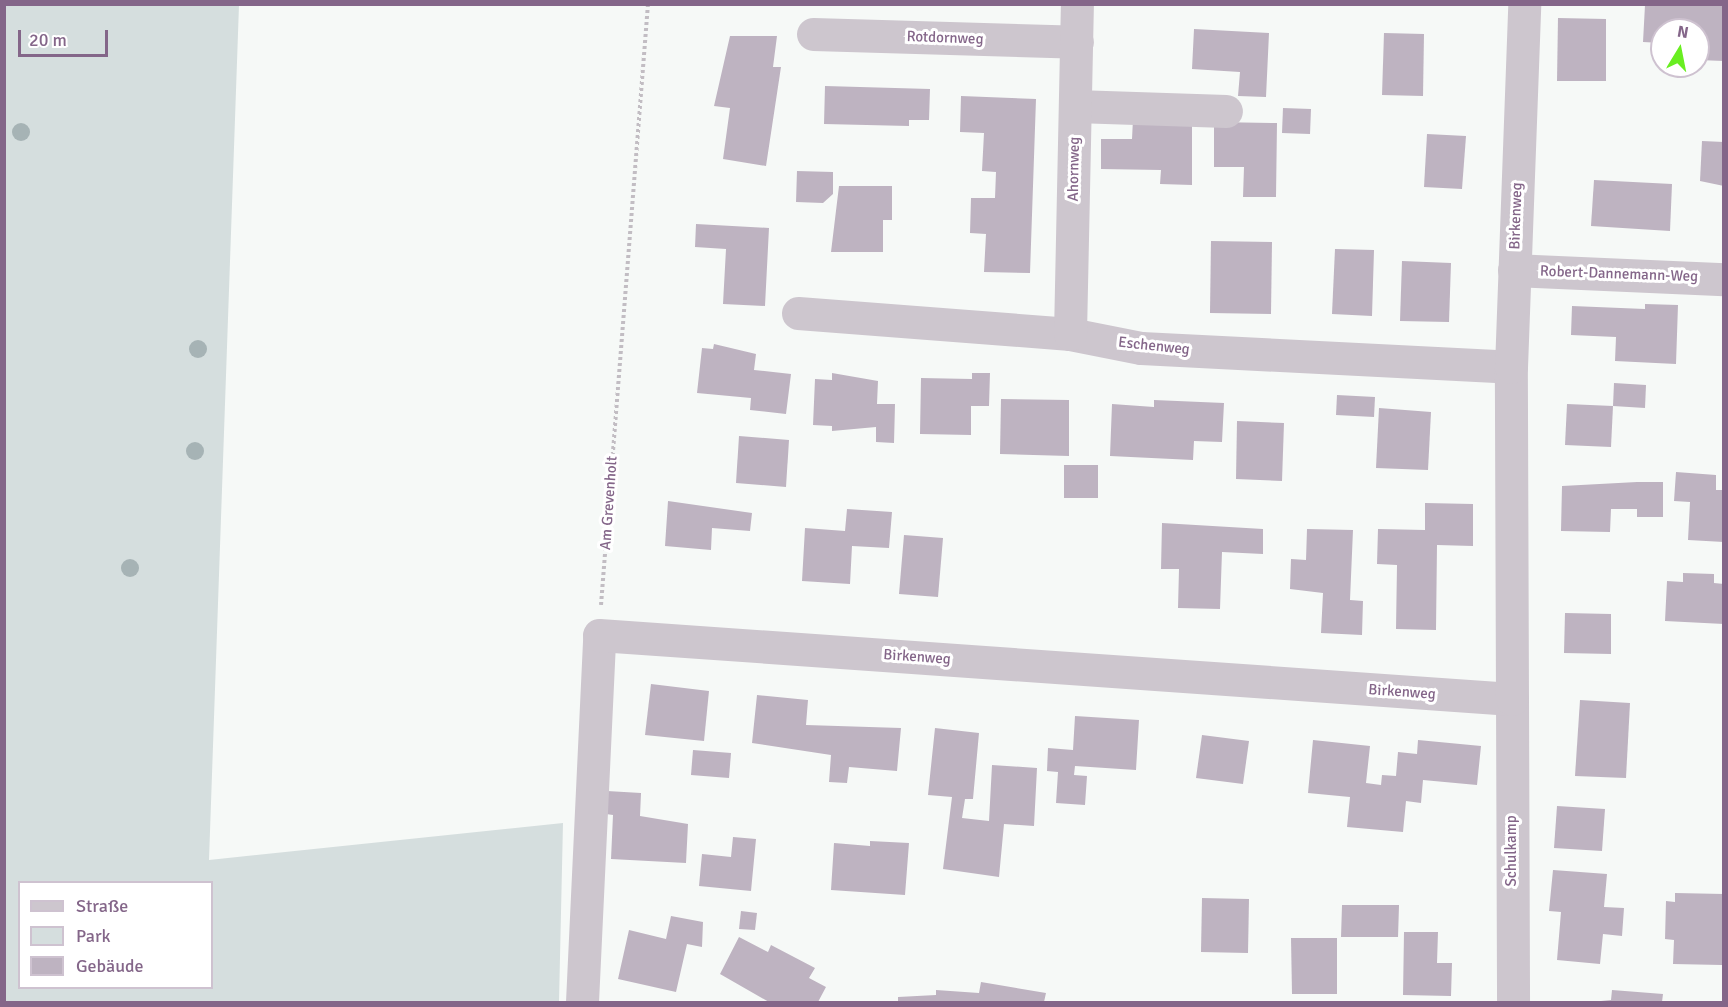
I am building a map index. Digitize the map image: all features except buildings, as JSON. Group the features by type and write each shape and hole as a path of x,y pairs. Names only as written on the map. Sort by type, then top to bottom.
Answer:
{"street":[{"name":"Ahornweg","path":"1070,334 1077,4"},
{"name":"Birkenweg","path":"599,635 1512,699 1511,367 1524,4"},
{"name":"Rotdornweg","path":"813,33 1077,42"},
{"path":"1075,106 1226,111"},
{"name":"Robert-Dannemann-Weg","path":"1514,270 1724,279"},
{"name":"Eschenweg","path":"798,313 1070,334 1140,348 1511,367"},
{"path":"582,1002 599,635"},
{"name":"Schulkamp","path":"1512,699 1513,1002"}],"path":[{"name":"Am Grevenholt","path":"599,635 648,4"}],"green space":[{"path":"5,4 239,5 209,860 563,823 559,1002 5,1002"}]}
